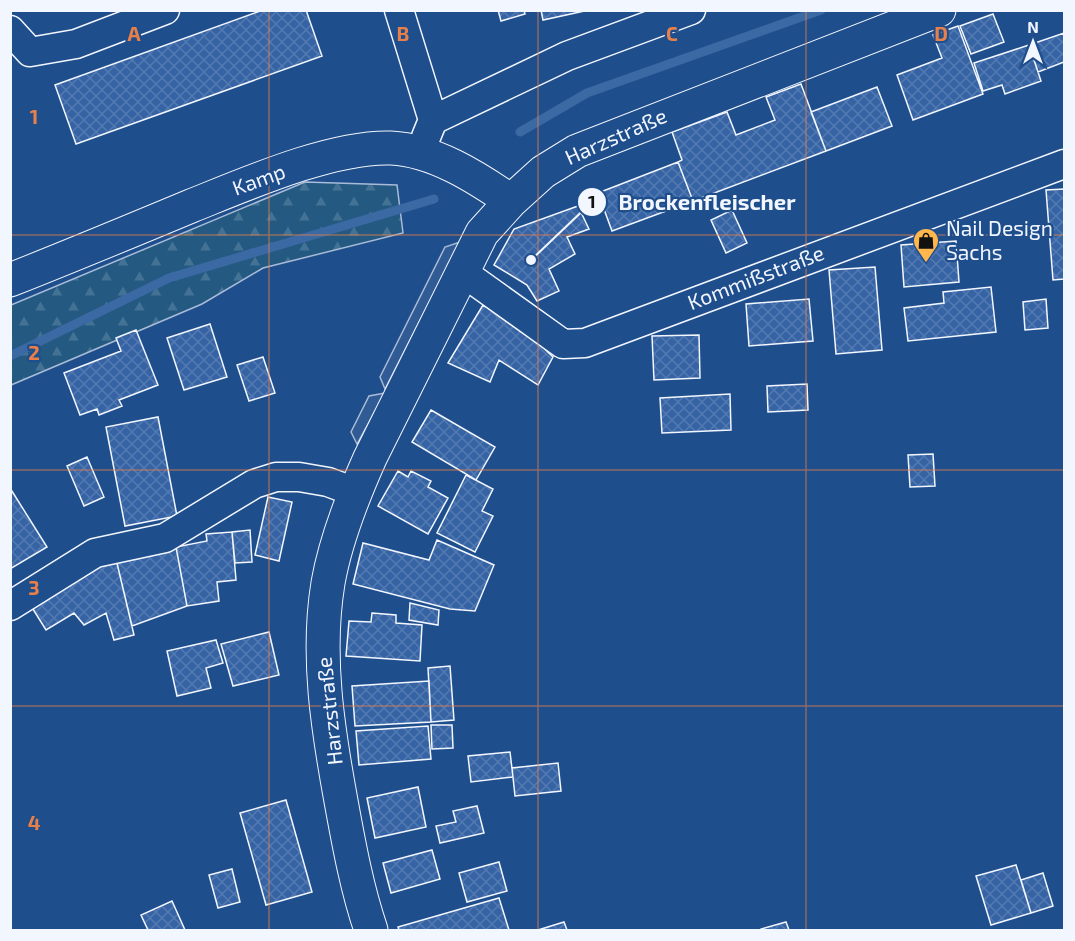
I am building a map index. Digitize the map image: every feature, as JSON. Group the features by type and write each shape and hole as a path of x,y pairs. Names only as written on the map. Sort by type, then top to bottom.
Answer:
{"main road":[{"name":"Harzstraße","path":"371,930 349,845 324,683 323,643 328,582 355,492 461,271 482,233 510,201 543,172 577,151 939,10"},
{"name":"Kamp","path":"10,280 286,170 362,151 391,148 420,153 470,174 510,201"}],"street":[{"path":"10,30 30,52 76,44 165,10"},
{"path":"399,10 433,120 420,153"},
{"path":"433,120 567,56 691,10"},
{"name":"Kommißstraße","path":"461,271 563,344 585,343 1065,164"},
{"path":"10,606 94,553 165,538 254,484 276,477 299,477 328,482 355,492"}],"green space":[{"path":"305,182 397,185 403,233 263,268 202,304 11,385 11,305"}],"shaded area":[{"path":"460,242 385,389 380,377 445,247"},
{"path":"385,393 357,444 351,432 369,396"}],"building":[{"path":"263,10 306,10 322,56 76,144 55,85"},
{"path":"498,10 524,10 525,14 501,21"},
{"path":"541,10 589,10 543,20"},
{"path":"993,14 1004,42 971,54 960,26"},
{"path":"958,26 983,94 913,120 897,75 942,58 933,35"},
{"path":"1064,33 1064,62 1038,72 1029,45"},
{"path":"1029,45 1041,81 1005,94 1002,85 983,91 974,63"},
{"path":"801,84 826,151 693,201 678,162 682,160 672,132 727,112 736,135 775,120 766,97"},
{"path":"877,87 892,126 826,151 811,112"},
{"path":"678,162 693,201 612,231 598,193"},
{"path":"1064,189 1064,279 1053,280 1046,190"},
{"path":"578,206 589,229 567,237 575,254 549,269 559,291 537,301 527,285 494,265 514,229"},
{"path":"732,210 747,243 726,253 711,220"},
{"path":"956,241 959,282 904,287 901,245"},
{"path":"875,267 882,350 836,354 829,270"},
{"path":"991,287 996,332 908,341 904,308 944,303 943,292"},
{"path":"809,299 813,341 749,346 746,304"},
{"path":"1046,299 1048,328 1025,330 1023,302"},
{"path":"483,305 519,324 553,357 538,385 499,360 490,382 448,363"},
{"path":"210,324 227,377 184,390 167,338"},
{"path":"136,330 158,385 119,400 122,406 99,415 97,409 80,415 64,373 121,351 116,338"},
{"path":"699,335 700,378 654,380 652,336"},
{"path":"263,357 275,393 249,401 237,365"},
{"path":"807,384 808,410 768,412 767,386"},
{"path":"730,394 731,430 662,433 660,398"},
{"path":"431,410 495,447 476,480 412,442"},
{"path":"158,417 177,516 125,526 106,427"},
{"path":"933,454 935,486 910,487 908,455"},
{"path":"87,457 104,497 84,506 67,466"},
{"path":"398,471 408,477 411,471 431,481 428,487 448,498 428,534 378,506"},
{"path":"466,475 493,489 482,511 493,516 475,552 437,533"},
{"path":"10,488 47,547 10,569"},
{"path":"268,497 292,502 279,561 255,555"},
{"path":"250,530 252,562 235,563 232,532"},
{"path":"232,532 236,580 217,582 219,601 187,606 176,547 207,541 206,534"},
{"path":"437,540 494,565 475,611 450,609 353,584 363,543 429,560"},
{"path":"176,547 187,606 132,626 116,559"},
{"path":"116,559 134,635 114,640 106,613 84,625 74,613 46,630 31,606 107,560"},
{"path":"410,603 439,610 438,625 409,620"},
{"path":"372,613 396,615 396,623 422,625 420,661 346,656 349,621 371,622"},
{"path":"269,632 279,675 233,686 221,644"},
{"path":"216,640 223,663 206,668 211,688 177,696 167,651"},
{"path":"450,666 454,720 431,722 428,668"},
{"path":"429,681 431,722 355,726 352,686"},
{"path":"431,725 452,725 453,748 432,749"},
{"path":"428,726 431,759 359,765 356,731"},
{"path":"510,752 513,777 471,782 468,756"},
{"path":"558,763 561,791 515,796 512,768"},
{"path":"418,787 426,827 375,838 367,798"},
{"path":"286,800 312,892 266,905 240,813"},
{"path":"477,806 484,833 440,843 436,826 456,822 453,811"},
{"path":"432,850 440,879 391,893 383,863"},
{"path":"499,862 507,891 467,902 459,873"},
{"path":"1016,865 1031,913 991,925 976,876"},
{"path":"232,869 240,902 218,908 209,875"},
{"path":"1043,873 1053,906 1031,913 1021,880"},
{"path":"499,898 509,930 399,930 398,927"},
{"path":"172,901 185,930 148,930 141,915"},
{"path":"564,922 567,930 538,930"},
{"path":"786,922 789,930 761,930 761,929"}],"waterway":[{"path":"520,132 587,93 821,10"},
{"path":"10,356 169,278 434,199"}],"place":[{"name":"Brockenfleischer","path":"531,260"},
{"name":"Nail Design Sachs","path":"926,264"}]}
